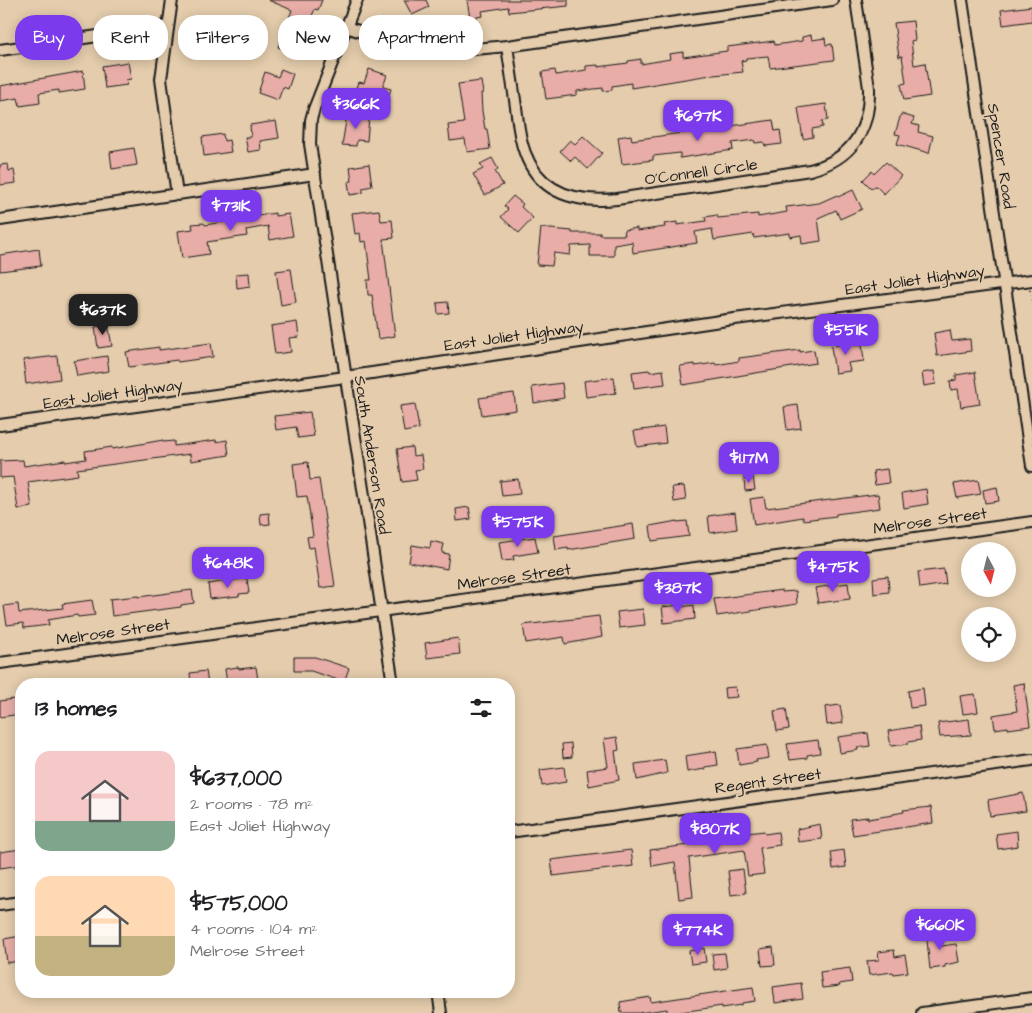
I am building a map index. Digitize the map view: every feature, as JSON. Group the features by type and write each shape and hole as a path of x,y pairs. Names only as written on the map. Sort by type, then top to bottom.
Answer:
{"street":[{"path":"168,26 172,0"},
{"name":"South Anderson Road","path":"349,20 357,0"},
{"path":"349,28 422,50 453,51 507,46 832,0"},
{"name":"O'Connell Circle","path":"507,46 520,134 525,152 534,170 553,188 569,196 586,200 617,199 810,170 820,168 839,158 861,135 867,118 869,102 869,88 856,0"},
{"name":"Spencer Road","path":"962,0 1006,283 1027,393 1032,466"},
{"path":"0,50 93,37"},
{"path":"164,60 161,79 177,195"},
{"name":"South Anderson Road","path":"333,60 314,109 310,144 392,678"},
{"path":"0,220 315,174"},
{"name":"East Joliet Highway","path":"0,424 345,377 727,320 1032,280"},
{"name":"Melrose Street","path":"0,663 1032,522"},
{"name":"Regent Street","path":"515,831 1032,760"},
{"path":"0,905 15,903"},
{"path":"439,998 441,1013"},
{"path":"922,1013 1032,998"}],"building":[{"path":"268,0 322,0 318,10 315,9 312,15 290,15 292,10"},
{"path":"404,0 426,0 429,7 412,15"},
{"path":"467,0 568,0 568,6 509,12 508,7 482,11 483,15 470,15"},
{"path":"1032,6 1032,21 1003,25 1001,10"},
{"path":"913,21 915,40 911,41 914,65 925,63 930,96 904,100 901,84 906,83 902,56 899,57 894,23"},
{"path":"811,35 812,40 825,38 826,45 832,44 834,60 770,68 768,56 746,58 746,60 741,61 743,72 704,76 631,88 631,83 612,86 612,90 603,91 603,88 577,91 577,95 546,99 542,72 555,70 556,75 586,70 586,66 598,65 598,67 628,63 628,61 641,59 641,64 670,59 669,54 683,52 683,57 727,51 727,47 774,41 775,45 802,41 802,37"},
{"path":"128,62 131,79 126,80 127,85 105,88 102,66"},
{"path":"281,69 293,74 288,89 283,87 278,100 258,93 265,72 278,77"},
{"path":"369,69 387,75 383,87 391,89 388,98 379,95 377,102 354,94 358,82 364,83"},
{"path":"83,71 85,89 59,93 59,90 39,93 40,103 20,106 18,98 0,101 0,86"},
{"path":"481,81 483,93 481,93 482,111 490,149 467,152 465,139 450,141 448,125 464,123 458,84"},
{"path":"826,104 828,120 822,121 823,127 812,129 813,137 803,139 798,108"},
{"path":"901,114 914,118 912,124 919,126 918,132 933,136 929,153 897,144 900,135 895,134"},
{"path":"347,115 369,117 367,141 357,140 356,146 342,145"},
{"path":"773,120 775,131 780,130 782,144 765,146 764,142 755,143 754,140 732,143 733,150 680,158 680,153 653,156 653,160 622,164 618,137 631,135 632,140"},
{"path":"276,121 279,138 260,141 261,150 248,152 245,137 251,137 250,125"},
{"path":"223,134 224,141 229,140 231,152 204,156 202,137"},
{"path":"583,136 602,153 588,169 575,157 571,161 560,151 570,140 575,144"},
{"path":"134,148 137,165 112,169 110,152"},
{"path":"492,158 498,169 495,171 503,185 485,195 473,174 483,169 480,164"},
{"path":"886,162 901,176 884,194 876,186 871,188 863,180 872,171 874,174"},
{"path":"8,164 9,171 14,170 16,183 0,185 0,165"},
{"path":"369,164 372,186 363,188 363,193 350,195 348,182 352,181 350,167"},
{"path":"853,190 862,209 840,219 836,210 818,218 821,241 802,244 801,235 790,237 790,233 754,238 753,234 714,240 712,229 695,232 697,243 633,253 632,242 614,245 614,256 590,256 590,245 571,246 570,255 554,253 552,266 537,265 541,228 572,231 572,233 625,235 624,230 637,228 637,231 665,227 664,224 677,222 677,225 706,221 705,217 717,215 718,218 758,214 758,217 787,212 786,207 819,203"},
{"path":"513,196 523,204 521,207 533,218 519,233 501,217 508,209 504,206"},
{"path":"379,210 381,221 392,220 394,238 383,239 395,336 378,339 372,295 368,295 367,280 371,280 366,241 361,242 360,233 355,234 352,213"},
{"path":"275,213 275,216 289,214 293,236 270,240 268,226 246,230 247,236 207,242 209,254 182,258 178,231 193,229 192,224 204,223 205,225"},
{"path":"39,249 41,266 0,271 0,255"},
{"path":"291,269 296,302 281,305 276,271"},
{"path":"249,273 250,286 237,288 236,274"},
{"path":"448,302 449,313 438,314 437,303"},
{"path":"297,322 299,337 289,338 291,352 275,354 271,326"},
{"path":"108,324 112,346 98,348 95,327"},
{"path":"950,330 952,341 970,339 971,351 937,356 934,333"},
{"path":"211,343 213,357 178,362 177,360 129,367 126,352 159,347 159,350"},
{"path":"847,344 847,346 862,344 864,361 848,363 850,371 835,373 831,346"},
{"path":"800,350 800,352 814,350 816,363 683,385 680,366 715,363 716,365 739,361 739,358"},
{"path":"57,356 60,379 26,384 23,360"},
{"path":"107,356 109,371 77,376 74,361"},
{"path":"649,370 650,372 663,370 665,384 634,388 632,372"},
{"path":"934,371 936,384 924,386 922,373"},
{"path":"975,372 980,404 961,407 958,389 951,390 950,381 956,380 956,375"},
{"path":"614,377 616,393 586,397 584,381"},
{"path":"562,383 564,398 534,403 532,387"},
{"path":"514,393 516,410 482,415 479,398"},
{"path":"415,404 419,429 404,432 400,406"},
{"path":"798,405 801,428 787,430 784,407"},
{"path":"310,412 314,436 298,438 296,427 276,430 274,416"},
{"path":"664,427 666,443 637,447 634,431"},
{"path":"163,440 163,442 174,441 174,446 227,440 229,455 191,461 190,454 77,469 78,475 28,482 32,507 18,509 13,477 0,478 0,461 23,460 24,466 65,460 65,462 86,459 85,451 112,447 112,449"},
{"path":"412,447 413,456 421,455 423,469 415,470 417,480 402,482 397,449"},
{"path":"308,462 310,480 319,479 335,586 320,588 314,547 309,548 307,537 313,536 307,496 297,497 293,464"},
{"path":"887,469 889,483 875,485 873,471"},
{"path":"753,476 755,490 745,491 744,477"},
{"path":"518,479 520,494 502,496 500,481"},
{"path":"978,480 981,494 957,498 954,484"},
{"path":"684,486 686,500 674,502 672,487"},
{"path":"997,487 999,501 985,503 983,490"},
{"path":"926,489 928,504 904,508 902,493"},
{"path":"878,494 880,508 836,514 836,516 803,520 803,517 754,525 750,499 764,497 766,508"},
{"path":"469,507 471,519 457,521 456,509"},
{"path":"735,512 737,529 710,533 708,516"},
{"path":"269,513 270,524 261,525 260,514"},
{"path":"687,521 689,536 652,541 650,526"},
{"path":"633,524 635,539 568,550 568,548 556,550 554,536"},
{"path":"535,537 538,552 513,556 514,560 502,561 499,542"},
{"path":"431,541 444,544 442,553 449,554 447,569 409,562 412,545 430,548"},
{"path":"944,569 946,584 920,588 918,572"},
{"path":"888,576 889,592 874,594 873,578"},
{"path":"247,578 249,593 210,599 208,584"},
{"path":"848,583 850,599 818,603 815,588"},
{"path":"192,590 194,603 181,605 181,607 112,616 110,599"},
{"path":"782,590 782,592 796,591 797,604 717,616 714,599"},
{"path":"92,600 95,615 78,617 77,615 48,620 49,625 24,628 23,623 7,625 4,606 18,604 19,613 63,608 62,604"},
{"path":"680,605 680,607 694,605 695,619 664,623 662,607"},
{"path":"643,609 645,625 619,628 617,612"},
{"path":"599,616 602,637 565,644 564,637 526,643 523,625"},
{"path":"458,638 460,654 427,658 425,643"},
{"path":"294,657 315,657 349,668 345,678 332,678 311,671 294,671"},
{"path":"256,667 258,678 226,678 225,669"},
{"path":"206,671 207,678 190,678 190,673"},
{"path":"1024,683 1030,726 995,729 993,715 1017,711 1013,685"},
{"path":"735,687 737,697 725,698 724,688"},
{"path":"923,688 925,706 910,708 908,691"},
{"path":"975,694 978,712 963,714 960,696"},
{"path":"15,699 15,715 0,717 0,701"},
{"path":"840,705 843,723 827,725 825,707"},
{"path":"786,709 789,729 777,731 774,711"},
{"path":"969,719 971,735 940,737 938,723"},
{"path":"919,726 921,740 891,746 888,731"},
{"path":"868,733 870,746 840,753 838,737"},
{"path":"617,737 619,750 615,751 619,780 589,786 587,770 608,767 604,739"},
{"path":"818,740 820,753 807,755 807,758 790,760 787,744"},
{"path":"571,743 572,757 563,758 562,744"},
{"path":"767,745 769,758 739,765 737,749"},
{"path":"716,751 718,765 687,772 685,756"},
{"path":"665,760 667,773 637,780 635,764"},
{"path":"564,767 566,782 542,786 540,770"},
{"path":"1023,793 1026,811 990,816 988,800"},
{"path":"931,807 933,823 853,835 850,819 868,817 868,819 893,815 904,812 903,810"},
{"path":"820,824 822,839 798,842 797,829"},
{"path":"764,831 765,834 778,832 780,845 760,848 764,874 748,876 744,850 689,858 693,897 679,899 675,862 652,866 650,850 696,844 696,842 706,840 706,838"},
{"path":"1017,831 1018,846 998,849 996,834"},
{"path":"15,850 15,866 0,868 0,852"},
{"path":"631,850 633,866 553,876 551,860"},
{"path":"844,850 846,867 833,869 831,852"},
{"path":"743,869 746,893 731,895 728,871"},
{"path":"938,929 941,946 956,944 959,962 945,965 945,967 930,969 926,931"},
{"path":"15,937 15,962 7,963 4,939"},
{"path":"773,947 775,965 762,966 760,949"},
{"path":"704,948 706,962 691,964 689,951"},
{"path":"894,950 895,957 905,955 908,972 869,975 867,961 879,960 878,952"},
{"path":"725,953 727,968 714,970 712,954"},
{"path":"850,968 852,982 839,984 840,986 822,988 820,972"},
{"path":"801,983 803,999 775,1003 773,987"},
{"path":"753,987 755,1001 742,1003 742,1005 674,1013 667,1013 667,1009 621,1013 620,1002 650,997 651,1002"}]}
